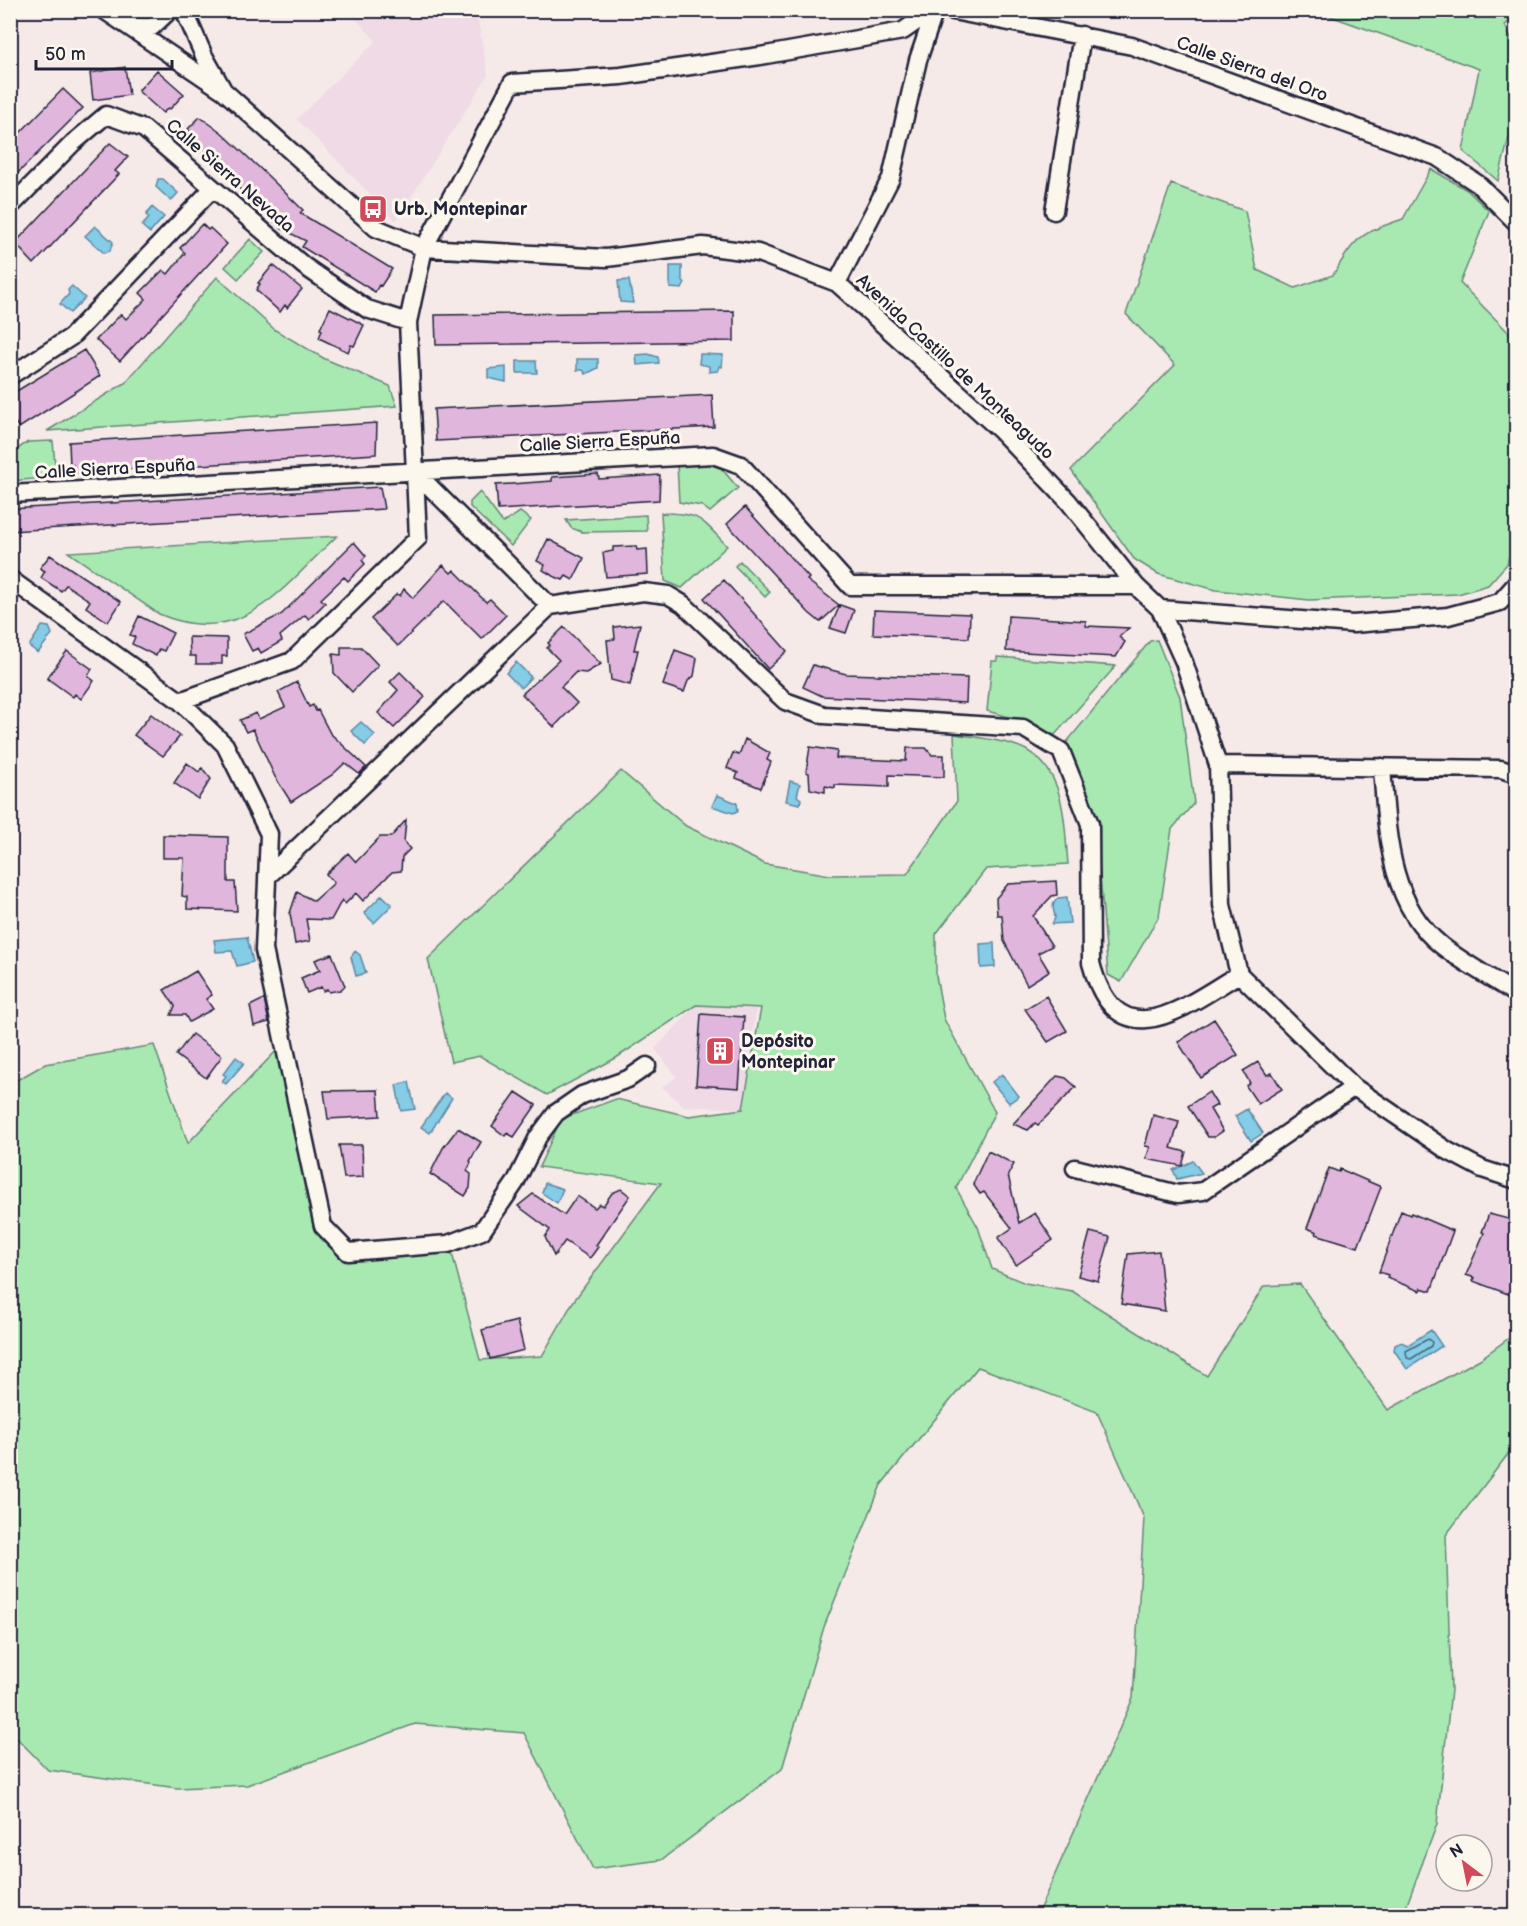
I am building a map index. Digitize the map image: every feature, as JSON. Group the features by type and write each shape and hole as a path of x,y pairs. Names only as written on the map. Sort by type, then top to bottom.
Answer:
{"street":[{"name":"Avenida Castillo de Monteagudo","path":"104,10 224,91 376,228 424,248 606,258 703,246 759,254 837,284 1000,430 1068,501 1136,586 1160,609"},
{"path":"128,26 152,27 170,10"},
{"name":"Avenida Castillo de Monteagudo","path":"184,10 204,56 224,91"},
{"path":"180,701 292,661 341,616 418,538 408,322 424,248 512,83 621,76 771,54 903,31 934,10"},
{"path":"837,284 891,178 918,60 934,10"},
{"name":"Calle Sierra del Oro","path":"948,10 1132,46 1437,157 1478,184 1516,222"},
{"path":"1054,211 1082,35"},
{"name":"Calle Sierra Nevada","path":"10,207 73,143 106,115 144,129 304,266 367,309 408,322"},
{"path":"10,376 71,337 213,188"},
{"name":"Calle Sierra Espuña","path":"10,494 713,454 741,465 850,586 1136,586"},
{"path":"415,472 550,606"},
{"path":"10,579 180,701 225,745 269,834 264,950 323,1226 348,1252 448,1244 482,1231 515,1183 538,1137 556,1113 582,1095 628,1079 647,1066"},
{"path":"1516,584 1500,602 1448,616 1353,624 1160,609 1184,662 1218,765 1222,905 1239,974 1354,1087 1448,1151 1482,1169 1516,1180"},
{"path":"267,877 550,606 643,592 668,595 683,604 785,701 824,715 1023,728 1061,751 1090,824 1091,963 1097,985 1116,1008 1130,1018 1155,1020 1172,1015 1239,974"},
{"path":"1218,765 1501,769 1516,774"},
{"path":"1382,767 1387,825 1397,879 1414,917 1441,945 1516,994"},
{"path":"1075,1168 1178,1194 1203,1191 1354,1087"}],"shaded area":[{"path":"358,11 476,11 488,75 396,221 297,119 376,41 353,16"},
{"path":"696,1005 756,1009 743,1109 683,1106 662,1087 677,1077 655,1049"}],"green space":[{"path":"1316,11 1516,11 1516,16 1505,25 1516,51 1516,110 1498,181 1463,151 1479,69"},
{"path":"1431,169 1467,190 1489,211 1460,283 1516,340 1516,529 1507,564 1488,585 1458,594 1309,600 1216,590 1158,574 1134,559 1071,470 1175,365 1126,314 1171,184 1245,211 1257,270 1295,288 1333,275 1348,251 1361,238 1377,228 1403,219"},
{"path":"250,239 264,252 238,279 225,267"},
{"path":"217,277 275,330 325,359 390,386 397,406 47,431 125,383"},
{"path":"53,441 56,477 11,481 11,453 28,442"},
{"path":"703,462 721,468 738,488 710,512 702,506 679,502 677,464"},
{"path":"480,492 503,523 520,512 531,520 511,546 470,507 470,502"},
{"path":"661,513 684,514 699,519 727,546 682,588 665,581"},
{"path":"646,515 647,531 582,532 571,528 566,520"},
{"path":"337,536 279,593 259,608 238,619 214,624 188,623 159,614 68,552"},
{"path":"740,561 770,592 765,597 735,566"},
{"path":"1157,640 1180,697 1194,803 1172,829 1159,916 1121,982 1108,975 1095,811 1066,743 1150,641"},
{"path":"997,657 1116,666 1052,738 1031,723 987,711 992,661 997,661"},
{"path":"954,734 1014,745 1031,753 1044,764 1059,794 1068,864 986,869 936,934 936,976 944,1019 995,1112 956,1188 978,1227 992,1269 1025,1283 1072,1291 1207,1376 1264,1286 1300,1284 1388,1410 1480,1359 1516,1333 1516,1448 1512,1449 1446,1535 1451,1690 1437,1824 1403,1915 1037,1915 1133,1698 1144,1518 1097,1412 978,1367 881,1485 824,1627 782,1769 661,1860 593,1869 524,1733 415,1724 247,1785 177,1788 48,1770 11,1732 10,1084 45,1064 154,1045 188,1143 277,1050 321,1240 352,1259 452,1253 480,1360 542,1356 573,1302 661,1183 539,1167 561,1119 616,1099 689,1116 743,1109 761,1008 696,1005 616,1058 547,1095 480,1056 451,1062 428,959 621,771 686,826 765,864 830,875 907,874 957,801"}],"water":[{"path":"158,179 163,179 178,193 171,201 156,187"},
{"path":"152,207 164,217 150,233 142,226 149,218 146,215"},
{"path":"95,226 113,242 110,251 104,253 85,236"},
{"path":"670,266 682,266 682,279 685,283 682,289 670,288"},
{"path":"629,280 633,303 620,302 618,281"},
{"path":"72,286 85,298 70,313 60,304 69,294 68,290"},
{"path":"648,354 658,357 659,363 637,365 636,355"},
{"path":"700,354 723,355 722,367 719,366 718,371 709,372 709,366 699,364"},
{"path":"577,359 598,359 598,368 586,374 583,370 577,370"},
{"path":"517,361 536,361 537,373 517,373"},
{"path":"506,367 506,382 488,378 488,369"},
{"path":"42,626 49,627 52,634 38,653 29,646"},
{"path":"516,662 531,677 521,688 506,673"},
{"path":"361,722 375,735 365,745 351,731"},
{"path":"790,781 800,784 797,796 801,799 800,804 786,801"},
{"path":"717,795 737,803 738,811 733,813 712,806"},
{"path":"382,895 392,905 374,923 364,913"},
{"path":"1067,897 1070,923 1052,924 1055,918 1054,903 1058,898"},
{"path":"247,937 253,962 237,966 232,951 216,952 214,940"},
{"path":"994,943 995,967 981,968 980,944"},
{"path":"355,951 360,955 366,973 356,976 351,957"},
{"path":"236,1057 244,1063 226,1084 222,1081 226,1076 223,1074"},
{"path":"1002,1074 1019,1096 1009,1103 992,1082"},
{"path":"409,1082 415,1109 401,1111 396,1085"},
{"path":"445,1093 452,1098 430,1133 421,1127"},
{"path":"1247,1109 1263,1133 1251,1141 1235,1116"},
{"path":"1193,1161 1202,1173 1177,1179 1173,1170"},
{"path":"545,1183 563,1189 557,1203 542,1193"},
{"path":"1431,1330 1442,1346 1407,1369 1394,1350 1395,1345 1401,1342 1408,1345"}],"building":[{"path":"125,67 129,95 93,100 90,73"},
{"path":"157,70 184,94 163,113 138,91"},
{"path":"63,89 83,108 10,181 10,143"},
{"path":"200,117 221,132 266,174 303,210 300,213 392,269 381,286 379,285 375,292 302,247 306,241 282,229 185,137 190,131 188,129"},
{"path":"110,143 128,157 115,171 119,174 34,264 15,243"},
{"path":"202,224 208,230 210,228 227,244 120,361 96,340 121,314 126,319 146,299 140,293 163,270 168,274 185,253 180,248"},
{"path":"273,265 302,289 287,308 285,305 280,312 256,290 260,284 258,283"},
{"path":"330,308 364,325 354,346 351,345 348,352 319,338 322,330 320,329"},
{"path":"734,311 734,341 436,345 435,315"},
{"path":"84,350 100,376 19,428 10,415 10,395"},
{"path":"712,395 714,427 436,441 434,409"},
{"path":"377,423 376,454 73,473 73,465 70,466 69,442"},
{"path":"598,474 599,479 660,475 659,500 498,510 496,485 552,481 552,477"},
{"path":"380,487 384,509 10,531 10,509"},
{"path":"745,507 809,578 807,580 839,605 820,622 727,524"},
{"path":"548,539 584,558 573,580 566,576 563,580 553,576 543,570 545,565 537,561"},
{"path":"354,542 366,556 362,560 365,564 348,581 344,577 321,599 325,603 309,619 305,615 280,636 282,641 261,653 258,648 252,651 243,634 282,614"},
{"path":"636,546 637,550 647,549 648,574 606,577 603,553 613,551 613,547"},
{"path":"50,555 121,602 108,622 86,607 90,601 66,585 61,591 41,578 45,571 40,568"},
{"path":"443,565 451,573 454,570 486,602 490,599 506,615 482,639 444,601 398,646 371,619 397,594 400,596 404,589 413,598"},
{"path":"724,580 787,651 768,669 704,598"},
{"path":"840,605 854,610 846,633 830,628"},
{"path":"874,610 970,614 969,638 873,634"},
{"path":"139,616 173,633 164,651 159,649 156,656 132,644 135,637 130,635"},
{"path":"1008,616 1086,621 1086,626 1129,628 1119,637 1125,642 1116,657 1006,651"},
{"path":"640,624 634,650 638,650 630,685 611,680 607,640 615,639 614,627"},
{"path":"564,627 601,664 586,673 576,672 561,687 577,703 554,727 522,694 559,660 547,648 550,645 548,643"},
{"path":"189,637 227,638 227,656 222,656 222,664 196,664 196,656 190,656"},
{"path":"341,647 361,647 378,665 352,692 334,673 333,654 341,655"},
{"path":"675,650 697,658 694,676 688,681 684,692 663,685"},
{"path":"67,651 92,669 88,676 94,681 81,699 75,694 73,697 47,678"},
{"path":"813,665 846,674 967,678 966,703 822,696 803,687"},
{"path":"400,672 425,697 394,728 378,713 398,690 390,682"},
{"path":"297,682 309,707 313,705 316,711 318,710 330,733 366,767 359,774 345,763 332,775 291,802 275,777 253,729 246,732 240,720 256,713 259,719 285,707 278,692"},
{"path":"151,714 180,736 163,756 134,735"},
{"path":"745,739 770,753 767,760 771,762 761,788 736,778 738,773 727,768 733,753 739,755"},
{"path":"810,747 837,751 836,758 906,761 907,748 926,748 932,755 944,755 944,777 889,775 889,787 835,785 835,788 825,786 825,792 810,789 809,773 806,772"},
{"path":"187,763 199,772 202,768 211,779 198,799 174,783"},
{"path":"406,820 404,842 410,849 402,857 401,871 392,872 363,901 356,893 345,904 342,900 331,920 306,919 310,941 295,944 290,913 297,892 314,901 334,883 326,874 348,853 356,862 380,837 391,837"},
{"path":"163,835 228,837 228,882 235,882 237,911 187,909 187,897 182,896 184,858 163,858"},
{"path":"1056,881 1057,895 1052,896 1033,916 1052,946 1038,953 1049,971 1027,985 1004,941 1002,915 997,915 996,898 1008,884"},
{"path":"332,954 345,986 340,990 329,992 327,989 323,991 321,987 307,993 301,978 320,970 315,960"},
{"path":"196,971 212,995 206,999 213,1009 189,1022 185,1015 171,1015 175,1006 164,990"},
{"path":"1046,996 1067,1031 1048,1042 1025,1009"},
{"path":"264,999 269,1022 254,1026 250,1006"},
{"name":"Depósito Montepinar","path":"701,1014 744,1017 739,1088 696,1085"},
{"path":"1214,1019 1238,1055 1201,1078 1178,1042"},
{"path":"192,1034 222,1056 206,1078 176,1055"},
{"path":"1258,1062 1267,1075 1272,1073 1282,1089 1258,1104 1246,1086 1250,1083 1243,1071"},
{"path":"1057,1076 1066,1078 1076,1087 1038,1125 1035,1123 1028,1130 1013,1124"},
{"path":"378,1090 380,1116 328,1119 324,1091"},
{"path":"516,1092 536,1105 514,1137 507,1133 505,1136 492,1126"},
{"path":"1209,1092 1217,1105 1210,1109 1223,1131 1214,1137 1208,1137 1188,1106"},
{"path":"1153,1115 1179,1122 1171,1148 1186,1152 1182,1166 1146,1159 1150,1147 1145,1146"},
{"path":"458,1128 481,1142 467,1171 471,1174 470,1188 465,1196 430,1174 443,1148"},
{"path":"339,1145 362,1145 363,1177 344,1178"},
{"path":"988,1151 1014,1164 1008,1175 1019,1223 1035,1213 1053,1240 1016,1265 998,1238 1012,1228 984,1192 980,1194 973,1184"},
{"path":"1329,1168 1339,1172 1340,1169 1381,1187 1358,1247 1316,1234 1317,1232 1307,1228"},
{"path":"621,1189 630,1196 596,1245 598,1247 590,1258 565,1241 554,1256 545,1237 550,1230 518,1206 533,1194 564,1215 577,1196 595,1208 599,1204 603,1206 612,1193"},
{"path":"1401,1211 1453,1231 1431,1291 1421,1288 1420,1291 1387,1278 1388,1275 1379,1272"},
{"path":"1489,1214 1516,1221 1516,1294 1509,1291 1508,1294 1473,1281 1475,1278 1466,1275 1484,1233 1482,1232"},
{"path":"1090,1232 1110,1237 1098,1281 1078,1276"},
{"path":"1159,1251 1165,1311 1121,1304 1128,1254"},
{"path":"517,1321 524,1350 490,1359 482,1330"}],"place":[{"name":"Urb. Montepinar","path":"373,209"},
{"name":"Depósito Montepinar","path":"720,1051"}]}
